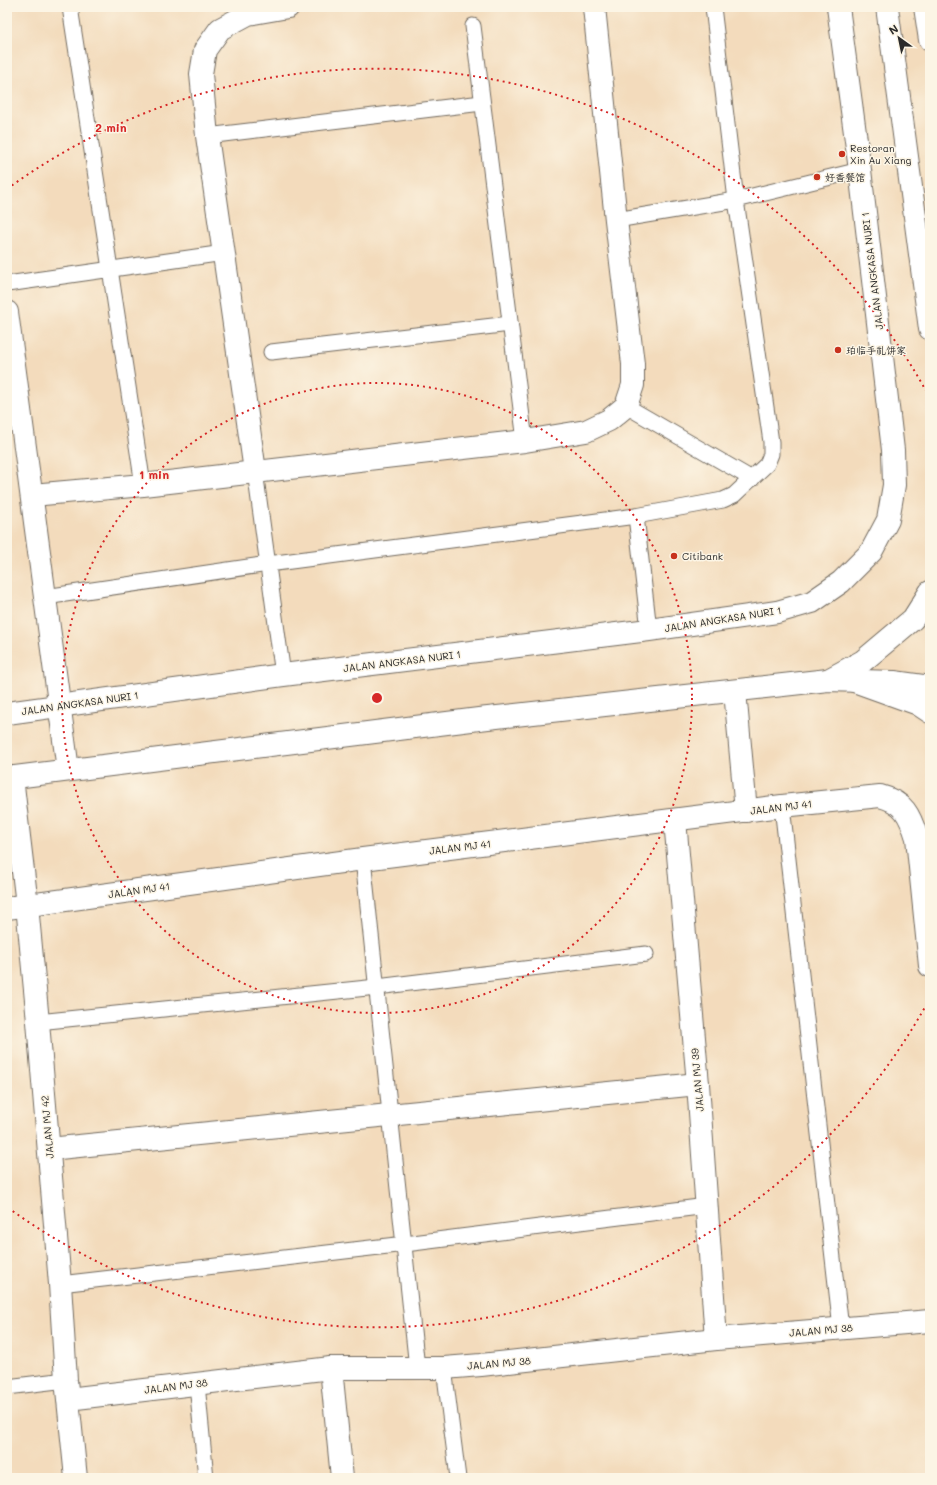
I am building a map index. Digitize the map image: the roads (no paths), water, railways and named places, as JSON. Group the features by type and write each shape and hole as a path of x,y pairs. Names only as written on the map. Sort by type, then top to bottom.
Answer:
{"street":[{"path":"255,471 207,136 202,74 205,50 220,28 248,14 288,7"},
{"path":"32,494 143,485 525,441 586,431 609,420 626,406 633,385 633,364 616,220 594,7"},
{"name":"JALAN ANGKASA NURI 1","path":"7,713 283,676 649,630 777,612 812,602 841,582 871,552 888,520 894,486 893,450 860,170 838,7"},
{"path":"888,7 930,329"},
{"path":"925,7 930,40"},
{"path":"7,312 68,770"},
{"path":"828,680 863,661 913,619 930,592"},
{"path":"10,777 479,719 828,680 894,682 930,687"},
{"path":"854,681 918,704 930,712"},
{"path":"735,691 746,811"},
{"name":"JALAN MJ 42","path":"10,777 17,906 38,1022 60,1284 67,1389 76,1478"},
{"name":"JALAN MJ 41","path":"17,906 364,859 782,806 880,796 892,799 899,804 913,825 917,838 930,966"},
{"name":"JALAN MJ 39","path":"674,820 698,1084 716,1339"},
{"path":"49,1149 698,1084"},
{"name":"JALAN MJ 38","path":"67,1389 197,1384 331,1368 444,1368 598,1353 716,1339 930,1321"},
{"path":"331,1368 342,1478"}],"lane":[{"path":"70,7 143,485"},
{"path":"45,597 268,564 636,516 723,500 734,495 767,464 771,454 771,442 736,200 713,7"},
{"path":"473,26 525,441"},
{"path":"207,136 482,103"},
{"path":"616,220 736,200 860,170"},
{"path":"7,284 224,253"},
{"path":"270,352 510,324"},
{"path":"626,406 752,479"},
{"path":"255,471 283,676"},
{"path":"636,516 649,630"},
{"path":"782,806 841,1328"},
{"path":"364,859 417,1368"},
{"path":"38,1022 377,987 646,954"},
{"path":"60,1284 405,1244 707,1206"},
{"path":"444,1368 458,1478"},
{"path":"197,1384 206,1478"},
{"path":"7,1387 67,1389"}],"place":[{"name":"Restoran Xin Au Xiang","path":"842,154"},
{"name":"好香餐馆","path":"817,177"},
{"name":"珀临手礼饼家","path":"838,350"},
{"name":"Citibank","path":"674,556"}]}
